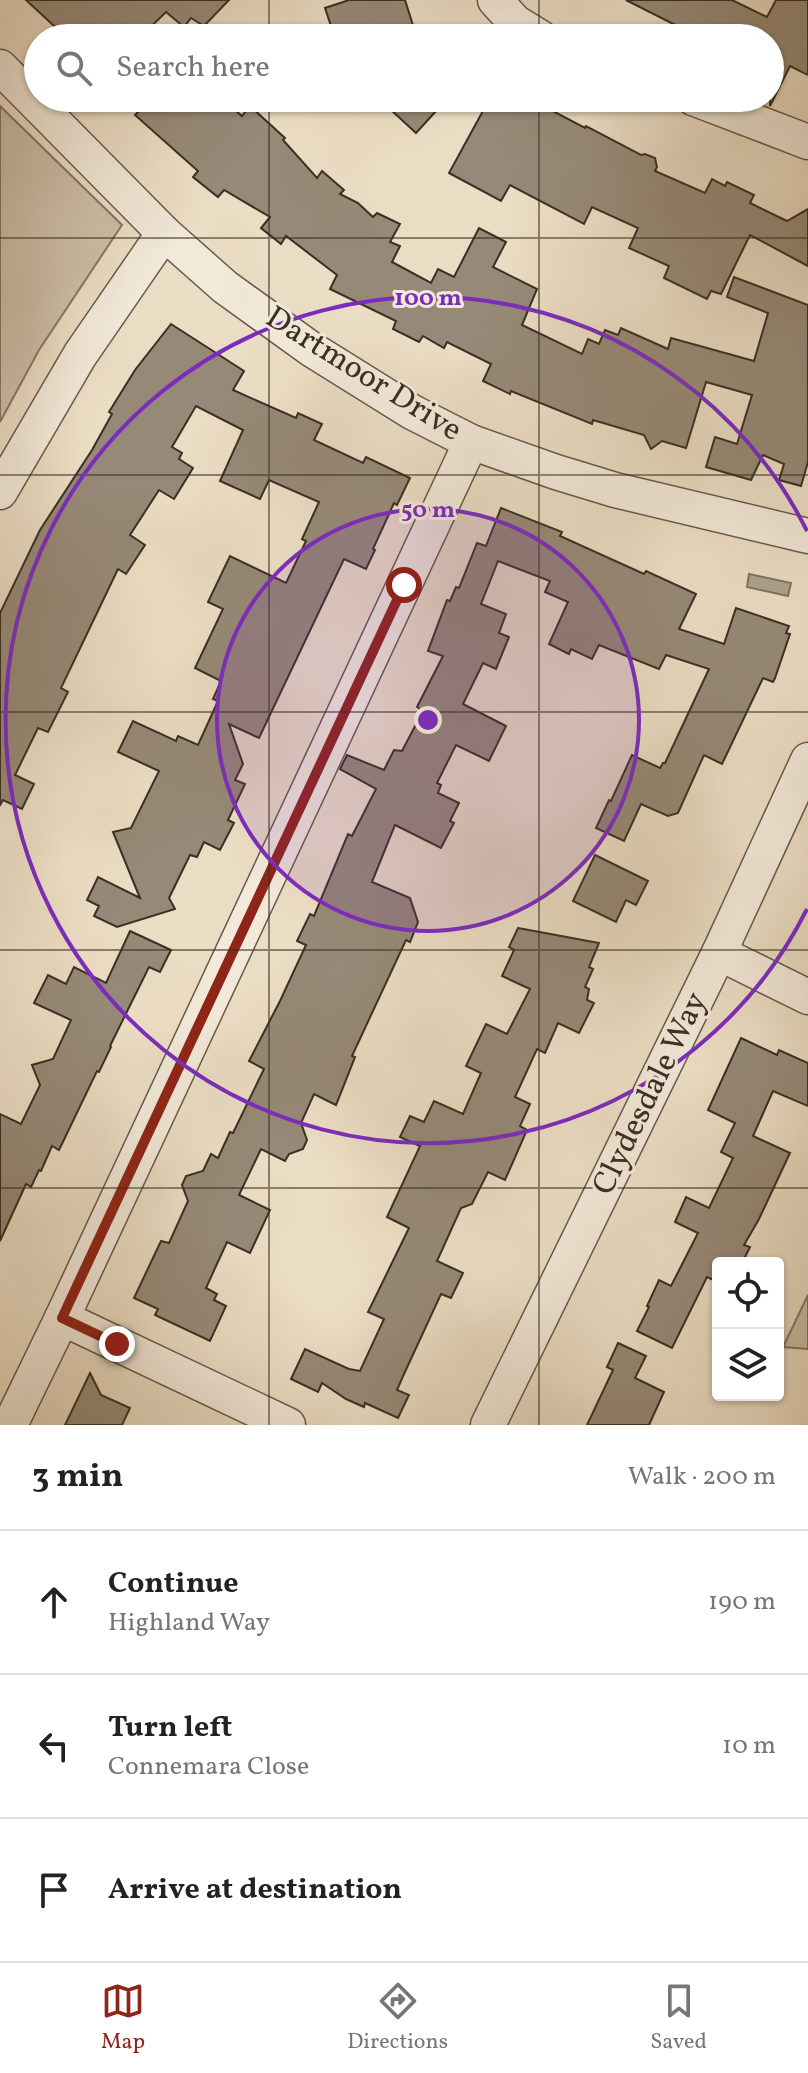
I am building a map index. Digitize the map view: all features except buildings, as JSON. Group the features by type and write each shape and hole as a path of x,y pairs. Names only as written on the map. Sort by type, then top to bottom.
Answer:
{"street":[{"path":"495,0 518,24"},
{"name":"Dartmoor Drive","path":"0,67 24,91"},
{"name":"Dartmoor Drive","path":"44,112 164,233 225,287 311,349 412,412 471,442 556,472 615,490 808,536"},
{"path":"730,112 808,142"},
{"path":"0,492 80,355 164,233"},
{"path":"10,1425 471,442"},
{"name":"Clydesdale Way","path":"488,1425 719,953 808,760"},
{"path":"719,953 808,997"},
{"path":"62,1318 288,1425"}],"shaded area":[{"path":"0,106 122,225 39,350 0,422"},
{"path":"749,574 791,583 788,596 747,587"},
{"path":"808,1295 808,1349 784,1345"}],"route":[{"path":"117,1344 62,1318 404,585"}]}
